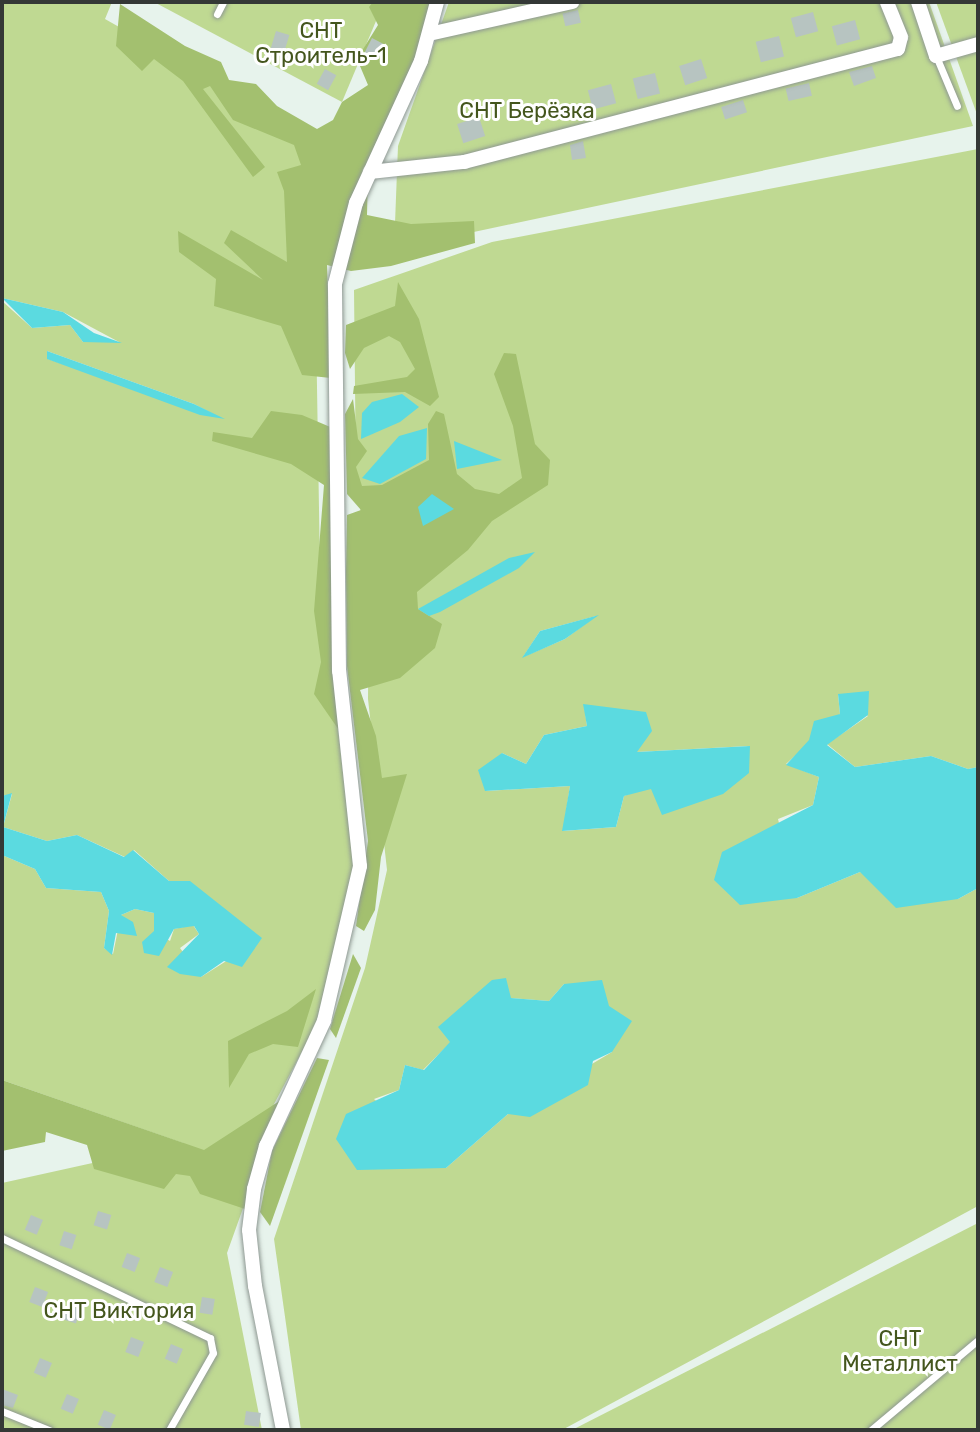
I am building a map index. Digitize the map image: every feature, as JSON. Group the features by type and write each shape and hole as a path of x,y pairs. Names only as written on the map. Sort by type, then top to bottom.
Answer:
{"street":[{"path":"283,1430 249,1230 266,1146 324,1021 360,866 339,671 335,284 344,241 429,34 437,2"},
{"path":"429,34 572,2"},
{"path":"370,172 464,162 898,49 901,37 887,2"},
{"path":"918,2 936,56 978,44"}],"lane":[{"path":"217,14 223,2"},
{"path":"936,56 957,106"},
{"path":"2,1238 210,1338 213,1353 169,1430"},
{"path":"871,1430 978,1340"},
{"path":"2,1411 49,1430"}],"green space":[{"name":"СНТ Виктория","path":"2,2 112,2 105,19 331,147 315,265 320,570 354,870 315,1027 272,1108 255,1175 227,1253 262,1430 2,1430 2,1183 183,1143 2,1080 2,855 35,869 46,888 101,892 109,911 104,948 113,954 121,915 135,909 154,913 154,931 170,941 174,929 193,925 199,934 180,948 201,977 261,939 169,881 134,850 125,857 77,835 47,841 3,827 12,794 2,796 2,301 32,328 70,325 83,342 119,342 63,312 2,298","holes":["47,351 194,404 221,418 48,359"]},
{"name":"СНТ Строитель-1","path":"154,2 384,2 342,102"},
{"path":"373,2 433,2 426,33 368,170 367,215 411,224 474,221 475,243 391,266 351,271 327,265 331,378 302,375 281,326 214,306 216,279 179,252 178,231 263,280 224,243 231,230 287,262 284,191 277,172 301,165 294,145 233,120 210,86 203,89 265,167 253,177 183,81 154,59 142,71 116,46 120,4 185,46 221,62 229,80 256,84 277,106 317,129 333,120 342,102 368,85 357,59 378,25 369,7"},
{"name":"СНТ Берёзка","path":"449,2 929,2 973,126 394,249 398,146"},
{"path":"936,2 978,2 978,117"},
{"path":"978,149 978,767 968,769 931,756 855,767 827,744 868,716 838,694 840,714 786,764 819,777 813,805 778,819 797,898 860,872 958,899 978,888 978,1206 562,1430 301,1430 274,1239 365,968 387,870 368,699 369,566 356,482 354,290 492,242","holes":["596,616 565,639 523,657 540,631","584,705 636,752 749,746 624,796 616,827 563,831 570,786 486,791 502,753 526,764 544,735 587,726","564,984 612,1052 508,1114 446,1168 374,1099 399,1090 405,1065 423,1070 451,1042 439,1027 510,998 549,1001"]},
{"path":"398,282 419,319 439,397 430,406 405,392 353,394 354,386 407,377 415,369 400,342 389,336 364,348 350,369 345,353 346,325 395,306"},
{"path":"504,353 516,354 535,444 550,460 548,485 492,521 468,550 417,592 418,609 442,624 435,648 400,678 360,690 376,736 382,778 407,774 381,857 375,910 364,931 356,926 368,841 347,666 346,572 347,515 361,510 347,494 345,414 353,399 358,439 367,451 356,467 362,486 382,485 429,460 428,424 436,411 444,414 457,474 475,489 499,494 522,478 513,426 494,374"},
{"path":"271,411 302,415 335,429 343,736 314,694 321,662 314,611 324,485 291,464 212,441 213,432 252,438"},
{"path":"353,954 361,968 336,1038 330,1029"},
{"path":"316,989 298,1047 273,1044 249,1054 229,1088 228,1041 287,1011"},
{"path":"317,1058 329,1060 270,1226 260,1212 272,1151"},
{"path":"2,1080 204,1150 281,1100 248,1210 200,1194 190,1176 176,1174 164,1189 94,1169 87,1145 46,1132 45,1142 2,1151"},
{"name":"СНТ Металлист","path":"978,1223 978,1430 572,1430"}],"water":[{"path":"2,298 63,312 94,333 122,343 83,342 70,325 32,328"},
{"path":"47,351 194,404 225,419 200,415 47,359"},
{"path":"402,394 419,407 400,422 361,439 362,413 372,402"},
{"path":"427,428 426,459 380,484 362,478 399,436"},
{"path":"454,441 502,460 457,469"},
{"path":"432,494 454,509 423,526 418,507"},
{"path":"535,552 519,568 440,612 429,616 418,609 509,558"},
{"path":"599,615 565,639 522,658 540,631"},
{"path":"869,691 868,715 827,745 855,767 931,756 968,769 978,767 978,888 958,899 896,908 860,872 797,898 740,905 714,880 722,852 813,805 819,777 786,765 809,740 814,721 840,714 838,694"},
{"path":"583,704 646,712 652,731 637,752 750,746 749,773 723,794 662,815 651,789 624,796 616,827 562,831 570,786 485,791 478,770 502,753 526,764 544,735 587,726"},
{"path":"12,793 3,827 47,841 77,835 124,857 133,850 169,881 190,881 262,938 242,967 224,961 201,977 180,974 167,967 199,934 194,926 174,929 159,956 144,953 142,942 154,931 154,913 135,909 121,915 133,922 137,936 116,933 112,955 104,948 109,911 101,892 46,888 35,869 2,855 2,796"},
{"path":"506,978 511,998 549,1001 564,984 602,980 609,1006 632,1021 612,1052 593,1061 588,1085 530,1117 508,1114 446,1168 357,1170 336,1139 346,1114 399,1090 405,1065 424,1070 450,1042 438,1027 492,980"}],"building":[{"path":"578,10 581,23 565,26 562,14"},
{"path":"813,12 818,31 796,37 791,18"},
{"path":"855,20 860,39 837,46 832,26"},
{"path":"276,31 289,35 284,52 271,48"},
{"path":"779,36 784,56 761,62 756,42"},
{"path":"372,38 384,44 376,59 364,53"},
{"path":"701,59 707,78 685,85 679,66"},
{"path":"872,66 876,78 854,86 849,72"},
{"path":"325,69 336,75 328,90 317,84"},
{"path":"655,73 660,93 638,99 633,79"},
{"path":"809,83 812,96 789,101 786,88"},
{"path":"611,84 616,103 593,110 588,90"},
{"path":"743,100 747,112 725,119 721,107"},
{"path":"479,117 485,136 463,143 457,124"},
{"path":"583,141 586,158 572,160 570,145"},
{"path":"98,1211 111,1215 107,1229 94,1225"},
{"path":"31,1215 43,1220 37,1235 25,1230"},
{"path":"64,1231 76,1235 72,1249 59,1245"},
{"path":"127,1253 140,1258 135,1272 122,1267"},
{"path":"160,1267 173,1272 167,1287 154,1282"},
{"path":"35,1287 48,1292 42,1307 29,1302"},
{"path":"202,1297 215,1299 212,1315 199,1313"},
{"path":"67,1305 80,1309 76,1323 63,1319"},
{"path":"131,1337 144,1342 138,1357 125,1352"},
{"path":"171,1344 183,1349 177,1364 165,1359"},
{"path":"40,1358 52,1363 46,1378 34,1373"},
{"path":"2,1389 18,1395 13,1408 2,1405"},
{"path":"67,1394 79,1399 73,1414 61,1409"},
{"path":"104,1410 116,1415 110,1430 98,1425"},
{"path":"246,1411 261,1413 259,1427 244,1425"}]}
